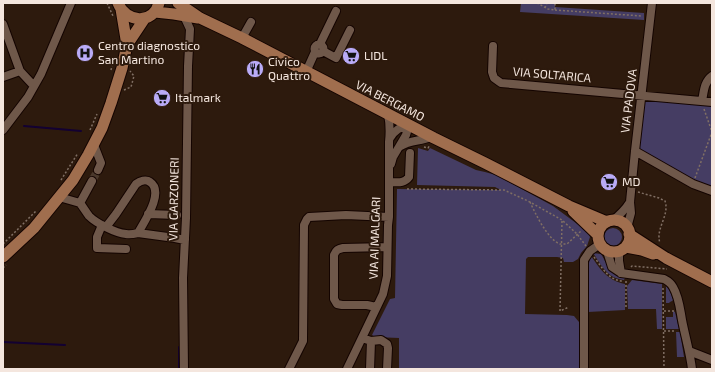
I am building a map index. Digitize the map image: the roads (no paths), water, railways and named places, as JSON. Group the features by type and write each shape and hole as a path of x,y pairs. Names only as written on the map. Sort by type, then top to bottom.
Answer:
{"main road":[{"name":"VIA BERGAMO","path":"178,3 204,19 431,137 568,206 610,221 621,222 625,225 628,231 666,258 712,282"},
{"name":"VIA BERGAMO","path":"157,7 174,14 204,19"},
{"path":"117,10 131,18 138,19 150,16 157,7"},
{"path":"117,10 127,45"},
{"path":"3,257 34,228 73,180 94,145 117,88 127,45 145,18"},
{"name":"VIA BERGAMO","path":"568,206 602,243 613,252 622,249 642,250 666,258"},
{"path":"602,243 600,229 603,225 610,221"},
{"path":"622,249 628,243 628,231"}],"street":[{"path":"3,130 28,97 48,60 71,3"},
{"name":"VIA PADOVA","path":"628,231 631,213 630,202 635,151 652,3"},
{"path":"306,72 320,49 336,11"},
{"name":"VIA GARZONERI","path":"184,16 190,29 183,278 184,369"},
{"path":"190,29 197,23 204,21 204,19"},
{"path":"242,38 251,22"},
{"path":"3,24 20,71 34,86"},
{"path":"320,49 336,58 350,30"},
{"name":"VIA SOLTARICA","path":"493,46 492,72 494,78 501,83 712,102"},
{"path":"3,77 20,71"},
{"path":"702,101 705,85 708,79 712,76"},
{"name":"VIA AI MALGARI","path":"347,369 383,294 386,282 390,139 388,114"},
{"path":"390,139 397,130 408,125"},
{"name":"VIA AI MALGARI","path":"389,172 393,157 406,135 408,125"},
{"path":"399,148 405,143 431,137"},
{"path":"94,145 102,164 98,170"},
{"path":"635,151 693,184 712,192"},
{"path":"389,182 403,182 407,179 410,153"},
{"path":"80,203 92,181"},
{"path":"126,249 97,248 97,237 104,226 116,214 136,184 143,181 151,182 156,190 156,195 147,217 138,233"},
{"path":"59,197 80,203 90,216 104,226 118,233 138,233 185,240"},
{"path":"610,221 620,216 630,202"},
{"path":"147,217 177,215"},
{"path":"289,369 303,341 304,225 307,219 309,217 346,215 389,216"},
{"path":"584,369 584,260 590,251 602,243 612,267 624,277 664,279 674,288 692,369"},
{"path":"376,307 367,305 337,304 334,299 334,255 335,251 339,248 387,248"},
{"path":"622,249 619,261 624,277"},
{"path":"362,338 371,341 381,340 387,344 387,369"},
{"path":"370,369 371,341"},
{"path":"689,351 712,360"}],"waterway":[{"path":"24,126 81,131"},
{"path":"3,342 65,345"},
{"path":"179,347 179,369"}],"tunnel":[{"path":"92,181 98,170"}],"place":[{"name":"Centro diagnostico San Martino","path":"85,53"},
{"name":"LIDL","path":"351,56"},
{"name":"Civico Quattro","path":"255,69"},
{"name":"Italmark","path":"162,98"},
{"name":"MD","path":"609,182"}]}
